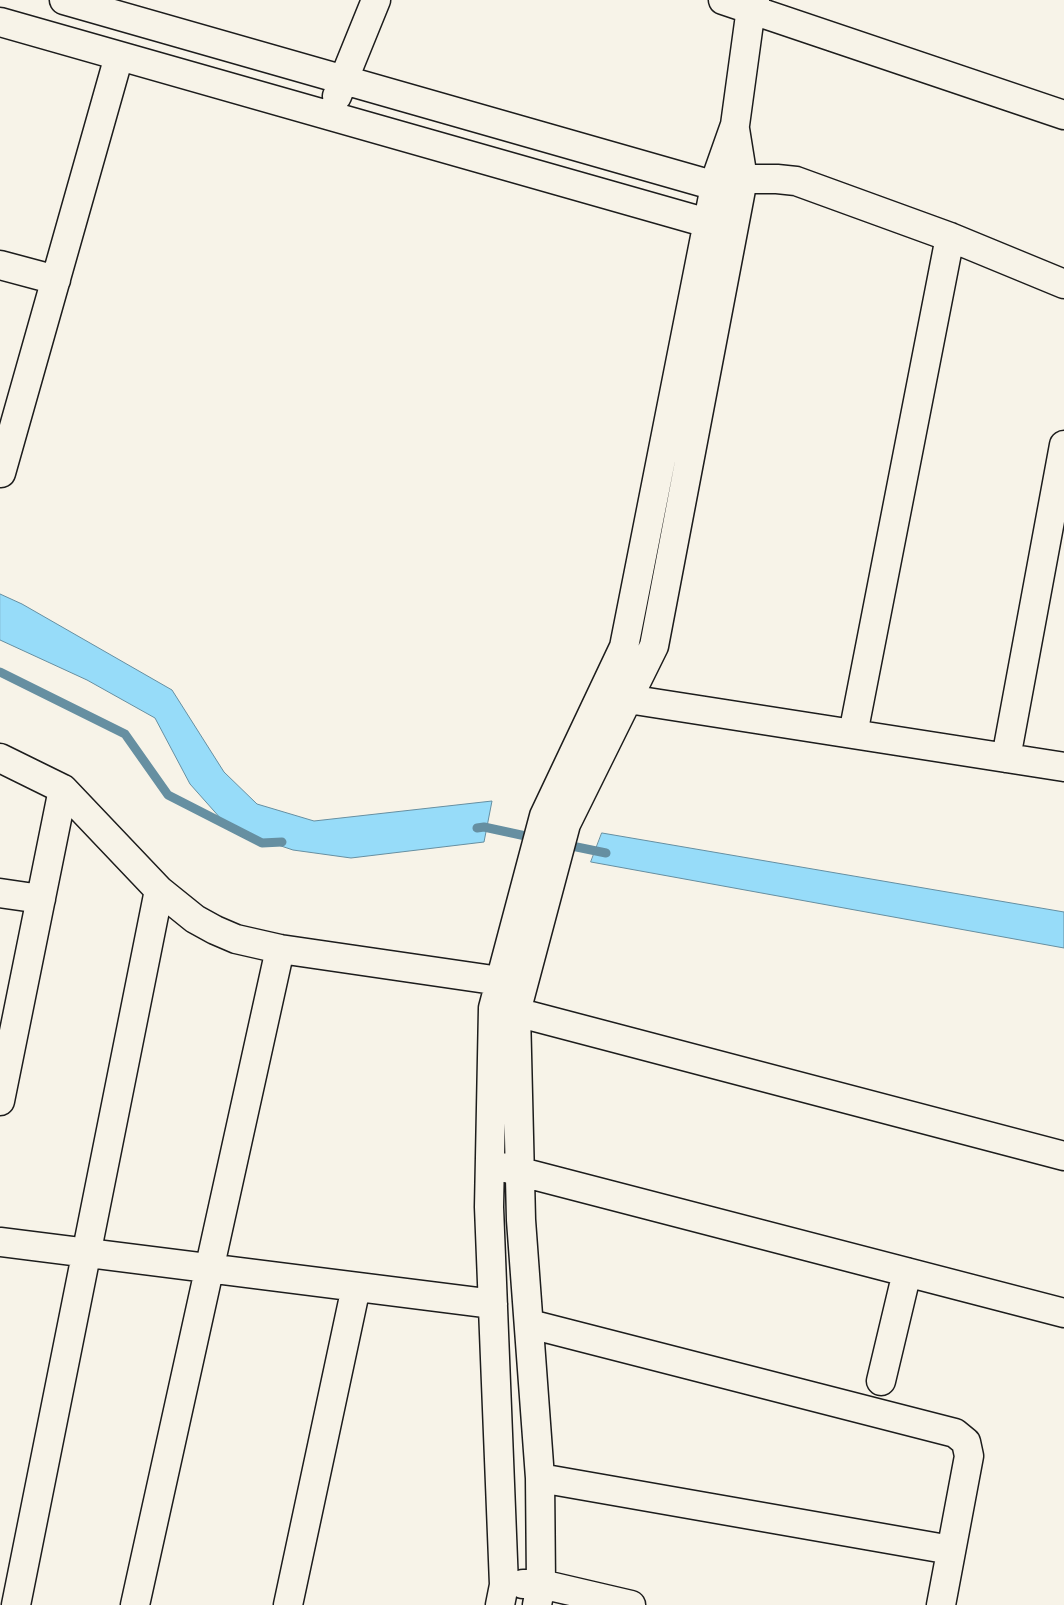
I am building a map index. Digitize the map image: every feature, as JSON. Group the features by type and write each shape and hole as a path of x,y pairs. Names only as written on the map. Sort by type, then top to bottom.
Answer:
{"street":[{"path":"64,0 715,186 742,186 777,179 796,181 950,237 1064,284"},
{"path":"329,116 376,0"},
{"path":"722,0 753,4 1064,115"},
{"path":"539,1594 540,1478 521,1220 516,1012 544,862 555,820 624,647 707,223 715,186 734,125 753,4"},
{"path":"0,22 733,231"},
{"path":"1,472 119,56"},
{"path":"555,820 628,699 654,646 742,186 734,125"},
{"path":"853,734 950,237"},
{"path":"0,265 56,280"},
{"path":"1006,758 1064,445"},
{"path":"624,647 649,657"},
{"path":"628,699 1064,767"},
{"path":"0,758 63,789 176,906 215,930 256,945 500,981"},
{"path":"0,1101 9,1013 41,899 63,789"},
{"path":"544,862 500,981 493,1008 489,1207 494,1304 502,1595 539,1594 630,1605"},
{"path":"16,1605 159,890"},
{"path":"0,893 41,899"},
{"path":"135,1605 280,949"},
{"path":"516,1012 1064,1156"},
{"path":"490,1165 1064,1313"},
{"path":"0,1242 494,1304"},
{"path":"881,1381 907,1272"},
{"path":"288,1605 356,1287"},
{"path":"530,1324 955,1433 966,1442 969,1456 941,1605"},
{"path":"540,1478 951,1550"}],"water":[{"path":"0,594 22,604 172,690 224,772 257,804 314,821 492,801 484,842 351,858 293,850 230,829 190,784 155,718 87,680 0,640"},
{"path":"602,833 1064,912 1064,948 591,862"}],"waterway":[{"path":"0,672 125,734 168,795 262,843 282,842"},
{"path":"477,828 484,827 535,838"},
{"path":"562,844 606,853"}]}
